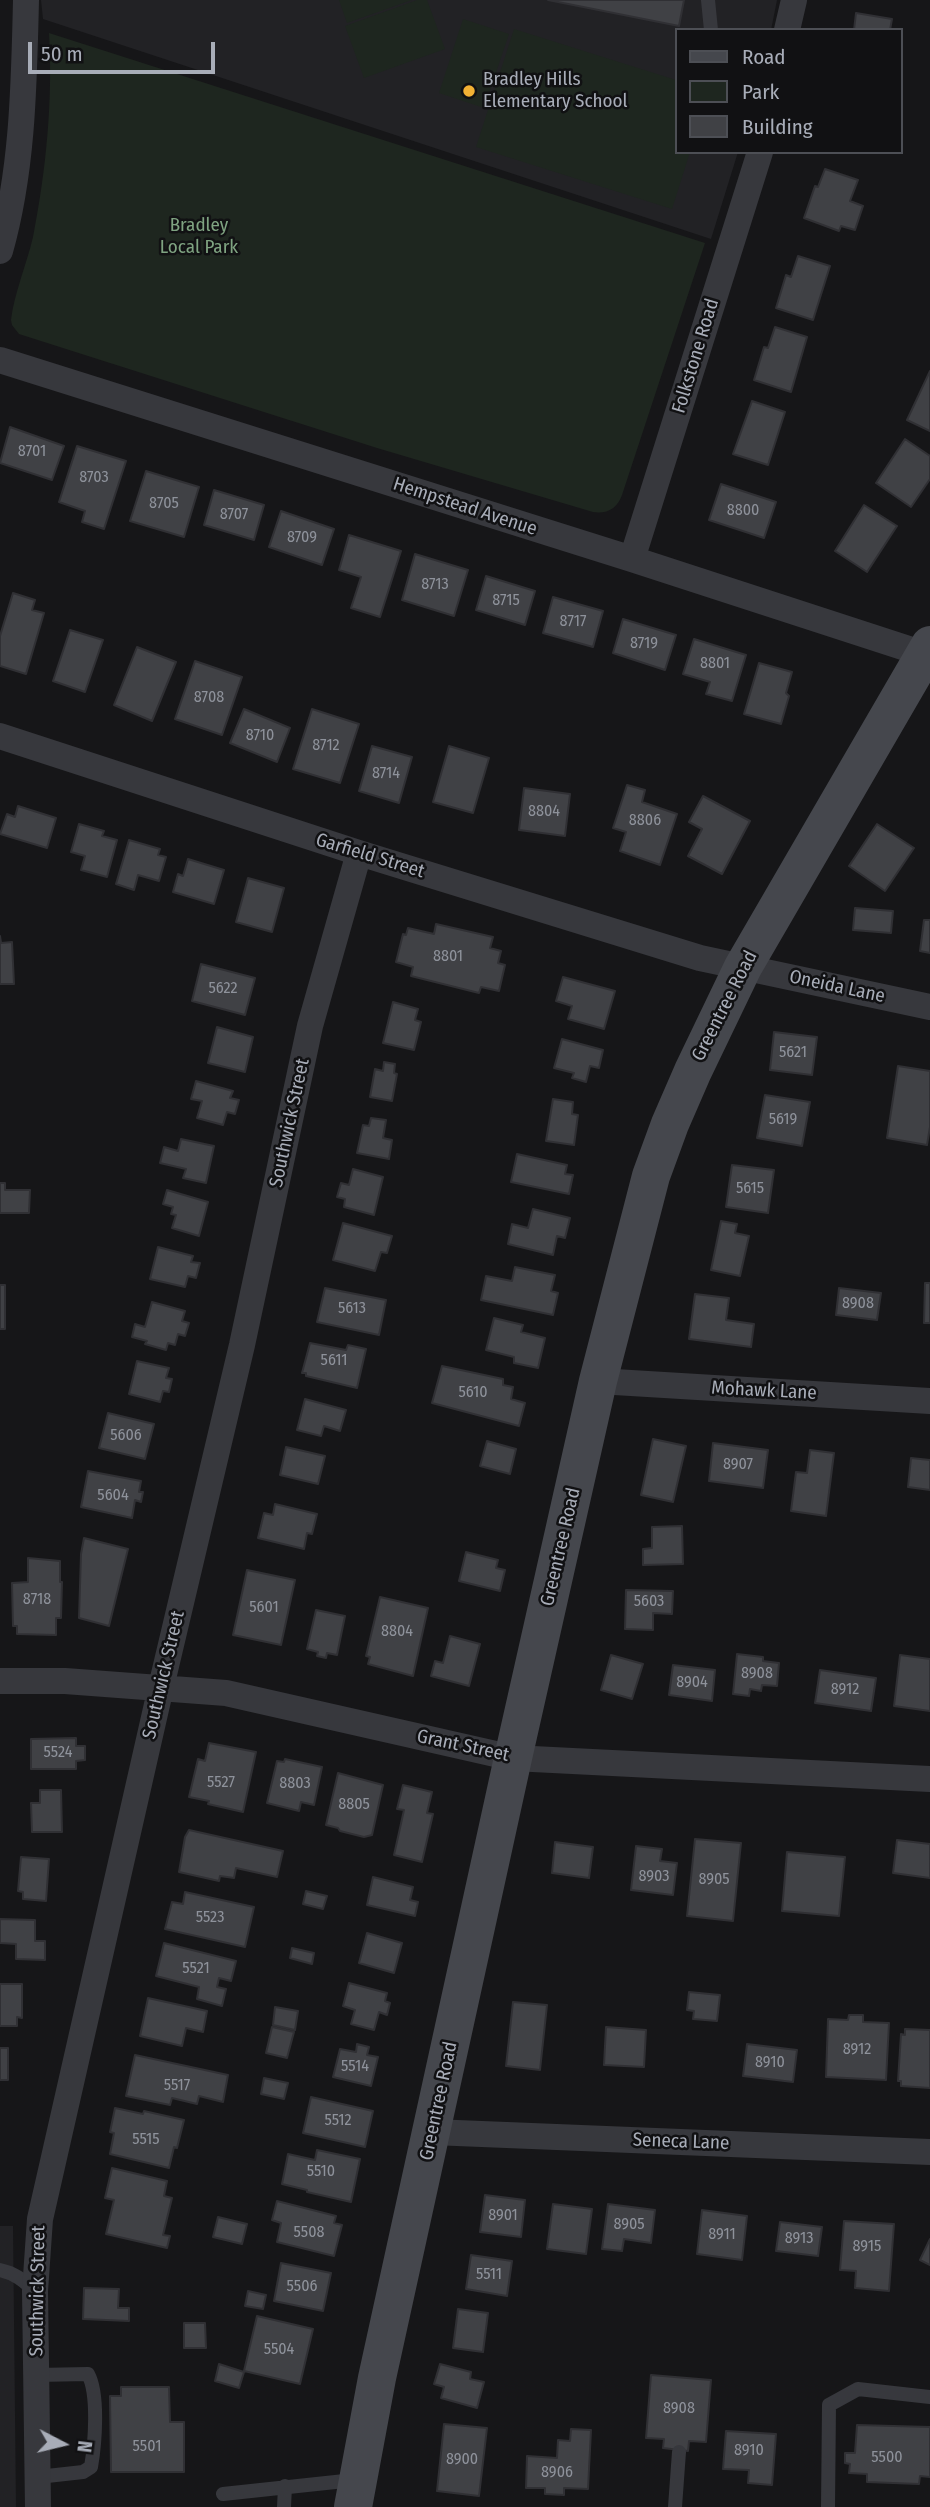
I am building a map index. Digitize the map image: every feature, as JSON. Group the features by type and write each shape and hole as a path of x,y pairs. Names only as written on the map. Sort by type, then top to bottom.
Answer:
{"street":[{"path":"0,251 8,223 23,110 26,0"},
{"path":"787,28 794,0"},
{"name":"Folkstone Road","path":"632,559 759,154"},
{"name":"Hempstead Avenue","path":"0,360 928,652"},
{"name":"Greentree Road","path":"356,2493 377,2378 598,1381 635,1232 656,1163 693,1070 743,967 928,652"},
{"name":"Garfield Street","path":"0,736 359,853 700,958 743,967"},
{"name":"Southwick Street","path":"38,2507 35,2291 40,2219 242,1345 310,1027 359,853"},
{"name":"Oneida Lane","path":"743,967 930,1007"},
{"name":"Mohawk Lane","path":"598,1381 930,1401"},
{"name":"Grant Street","path":"0,1681 65,1681 226,1693 513,1758 930,1779"},
{"name":"Seneca Lane","path":"432,2132 930,2152"}],"lane":[{"path":"708,0 711,28"},
{"path":"0,2270 23,2279 35,2291"},
{"path":"37,2375 88,2374 93,2384 91,2467 83,2472 38,2477"},
{"path":"828,2507 829,2405 858,2389 930,2397"},
{"path":"675,2507 679,2452"},
{"path":"284,2507 285,2486"},
{"path":"223,2494 285,2486 356,2493"}],"shaded area":[{"name":"Bradley Hills Elementary School","path":"41,0 777,0 771,28 674,28 674,154 737,154 711,239 43,19"},
{"path":"0,2226 13,2226 16,2507 0,2507"}],"green space":[{"path":"339,0 412,0 347,23"},
{"path":"417,0 427,0 445,49 364,78 345,26"},
{"path":"463,19 509,34 484,108 439,93"},
{"path":"514,29 674,79 674,154 689,154 672,209 476,147"},
{"name":"Bradley Local Park","path":"49,33 705,243 617,504 607,511 593,512 377,448 19,334 11,320 33,237 42,187 49,110"}],"building":[{"path":"548,0 684,0 679,26"},
{"path":"856,13 892,19 890,28 854,28"},
{"path":"825,169 858,180 850,201 863,206 855,230 841,226 839,231 804,218 815,186 818,187"},
{"path":"798,256 830,266 813,320 776,308 786,275 791,277"},
{"path":"775,327 807,337 791,392 754,380 764,347 768,348"},
{"path":"930,371 930,431 907,420"},
{"path":"752,401 785,412 768,465 733,454"},
{"path":"10,427 64,446 52,480 0,463"},
{"path":"905,439 930,456 930,479 911,507 876,483"},
{"path":"77,446 126,461 104,529 82,522 85,511 59,502"},
{"path":"146,471 199,487 184,537 130,521"},
{"path":"721,484 776,502 764,538 709,520"},
{"path":"214,490 264,505 254,540 204,525"},
{"path":"864,505 897,526 867,572 835,551"},
{"path":"281,511 334,529 322,565 269,547"},
{"path":"349,535 401,551 380,617 351,608 361,577 339,570"},
{"path":"415,554 468,570 454,616 402,600"},
{"path":"486,576 535,591 525,625 476,610"},
{"path":"13,593 35,600 32,610 44,613 26,674 0,666 0,636"},
{"path":"553,597 603,611 593,647 543,633"},
{"path":"623,619 676,635 665,670 613,653"},
{"path":"70,630 103,640 85,692 53,681"},
{"path":"694,639 746,655 732,701 706,694 710,682 683,674"},
{"path":"137,647 176,662 152,721 114,705"},
{"path":"195,661 242,677 222,735 175,719"},
{"path":"759,663 792,672 781,724 744,714"},
{"path":"244,709 290,728 277,762 230,743"},
{"path":"312,709 359,724 340,783 293,769"},
{"path":"372,746 412,757 399,803 359,791"},
{"path":"449,746 489,758 473,813 433,802"},
{"path":"627,785 645,790 642,802 677,814 660,865 620,851 626,832 613,828"},
{"path":"524,788 570,794 565,836 519,830"},
{"path":"703,796 750,821 722,874 688,856 702,829 689,822"},
{"path":"18,806 56,818 47,848 0,834 7,814 15,817"},
{"path":"79,824 104,831 102,836 117,840 107,877 81,870 85,856 71,852"},
{"path":"877,824 914,848 885,891 849,866"},
{"path":"129,840 160,849 158,855 166,857 159,881 138,875 134,890 116,884"},
{"path":"188,859 224,870 214,904 173,892 178,874 183,876"},
{"path":"248,878 284,888 272,932 236,922"},
{"path":"855,908 893,911 891,933 853,930"},
{"path":"924,920 930,920 930,953 920,951"},
{"path":"436,924 493,937 490,948 501,951 498,963 505,965 499,991 481,987 479,993 411,976 413,967 396,962 403,934 406,935 408,928 434,934"},
{"path":"0,936 1,943 12,942 14,984 0,984"},
{"path":"201,964 255,978 245,1015 192,1001"},
{"path":"563,977 615,991 604,1029 568,1019 572,1006 556,1001"},
{"path":"393,1002 418,1009 415,1020 421,1022 414,1050 383,1043"},
{"path":"217,1027 253,1037 245,1072 208,1063"},
{"path":"774,1032 817,1037 812,1075 770,1070"},
{"path":"562,1039 603,1050 599,1068 590,1066 586,1082 572,1078 574,1073 554,1068"},
{"path":"384,1062 395,1064 394,1073 397,1074 392,1101 370,1097 375,1069 383,1071"},
{"path":"898,1066 930,1071 930,1127 927,1145 887,1138"},
{"path":"196,1081 233,1091 230,1098 239,1100 235,1114 227,1112 223,1125 197,1118 202,1101 191,1099"},
{"path":"765,1095 810,1102 802,1146 757,1138"},
{"path":"553,1099 573,1102 572,1114 578,1115 574,1145 546,1141"},
{"path":"371,1118 386,1120 383,1138 392,1140 389,1159 357,1153 363,1125 369,1126"},
{"path":"181,1139 214,1146 206,1183 183,1178 186,1169 160,1163 164,1147 178,1151"},
{"path":"517,1154 567,1165 565,1174 573,1175 569,1194 511,1182"},
{"path":"732,1165 774,1170 768,1213 726,1207"},
{"path":"353,1169 383,1177 374,1215 344,1207 345,1199 337,1197 341,1183 349,1185"},
{"path":"0,1183 5,1183 5,1190 30,1190 29,1213 0,1213"},
{"path":"167,1190 208,1202 199,1236 172,1228 176,1215 171,1214 173,1207 163,1204"},
{"path":"533,1209 570,1218 565,1238 557,1236 553,1255 508,1244 512,1224 528,1228"},
{"path":"721,1221 737,1224 735,1233 749,1236 740,1276 711,1270"},
{"path":"343,1223 392,1236 387,1253 381,1252 375,1271 333,1260"},
{"path":"158,1247 193,1256 191,1262 200,1263 196,1278 188,1276 185,1287 150,1279"},
{"path":"515,1267 555,1275 551,1291 558,1293 553,1315 481,1300 486,1276 512,1281"},
{"path":"925,1283 930,1283 930,1323 924,1323"},
{"path":"0,1285 5,1285 5,1329 0,1329"},
{"path":"325,1288 386,1300 379,1335 317,1322"},
{"path":"839,1288 881,1293 877,1320 836,1315"},
{"path":"695,1294 729,1298 726,1320 754,1324 751,1347 689,1339"},
{"path":"152,1302 185,1311 182,1321 189,1323 185,1336 178,1334 175,1345 168,1343 166,1350 132,1337 135,1324 145,1327"},
{"path":"494,1318 523,1325 521,1332 545,1338 538,1368 514,1363 514,1357 486,1350"},
{"path":"310,1343 346,1350 348,1345 366,1349 357,1388 302,1373"},
{"path":"137,1361 169,1368 166,1378 172,1379 169,1392 163,1391 160,1402 129,1394"},
{"path":"442,1366 503,1379 503,1385 513,1387 511,1399 525,1403 519,1426 432,1403"},
{"path":"305,1399 346,1410 340,1431 324,1426 321,1436 297,1430"},
{"path":"108,1413 154,1424 145,1459 99,1448"},
{"path":"653,1439 686,1446 673,1502 641,1495"},
{"path":"487,1441 516,1449 510,1474 480,1466"},
{"path":"713,1443 768,1450 763,1488 709,1481"},
{"path":"286,1447 325,1456 318,1484 280,1475"},
{"path":"810,1450 834,1453 826,1516 791,1511 796,1472 807,1473"},
{"path":"911,1458 930,1460 930,1490 908,1487"},
{"path":"88,1471 141,1481 141,1502 135,1500 132,1518 81,1507"},
{"path":"275,1504 317,1514 312,1534 307,1533 304,1549 258,1538 264,1513 273,1515"},
{"path":"682,1526 683,1564 643,1565 643,1549 652,1548 652,1527"},
{"path":"84,1538 128,1549 109,1626 79,1618"},
{"path":"466,1552 498,1560 496,1568 505,1570 500,1591 459,1581"},
{"path":"28,1558 60,1561 61,1618 56,1618 56,1635 17,1634 17,1626 13,1626 12,1583 28,1582"},
{"path":"247,1570 295,1580 281,1645 233,1635"},
{"path":"626,1590 673,1591 672,1614 653,1613 653,1630 625,1629"},
{"path":"380,1597 428,1608 413,1676 368,1664 370,1657 366,1656"},
{"path":"316,1610 345,1616 337,1655 327,1653 326,1658 307,1649"},
{"path":"450,1636 480,1644 469,1686 431,1676 435,1661 443,1663"},
{"path":"737,1654 763,1657 763,1661 779,1663 777,1686 762,1685 761,1691 750,1689 749,1696 733,1694"},
{"path":"611,1655 643,1664 632,1699 601,1690"},
{"path":"900,1655 930,1659 930,1711 894,1706"},
{"path":"673,1665 715,1670 712,1701 669,1695"},
{"path":"820,1670 876,1678 871,1711 815,1703"},
{"path":"76,1738 76,1746 85,1746 85,1760 76,1761 76,1769 31,1769 31,1739"},
{"path":"209,1743 256,1752 243,1812 189,1797 198,1759 205,1761"},
{"path":"285,1759 322,1767 314,1805 301,1802 299,1811 267,1803 277,1761 284,1762"},
{"path":"338,1773 383,1785 372,1835 364,1837 326,1825"},
{"path":"403,1785 432,1792 427,1813 433,1814 422,1862 394,1855 404,1810 397,1809"},
{"path":"40,1790 61,1790 62,1832 32,1832 31,1803 40,1803"},
{"path":"189,1830 283,1851 277,1877 236,1868 234,1878 220,1876 219,1881 179,1872 185,1837"},
{"path":"695,1839 741,1843 733,1921 687,1916"},
{"path":"897,1840 930,1844 930,1878 893,1873"},
{"path":"555,1842 593,1847 589,1878 552,1873"},
{"path":"636,1846 662,1849 660,1861 677,1863 673,1895 631,1890"},
{"path":"787,1852 845,1857 839,1916 782,1911"},
{"path":"21,1857 49,1859 46,1901 23,1899 23,1892 18,1891"},
{"path":"373,1877 413,1887 410,1900 418,1902 415,1916 367,1905"},
{"path":"306,1891 327,1896 323,1909 303,1904"},
{"path":"185,1892 254,1907 245,1947 165,1929 172,1902 183,1904"},
{"path":"0,1919 35,1920 35,1941 45,1941 45,1960 16,1959 16,1944 0,1943"},
{"path":"367,1933 402,1943 394,1973 359,1963"},
{"path":"164,1943 236,1961 231,1981 219,1978 217,1987 226,1989 222,2006 197,1999 199,1987 156,1976"},
{"path":"292,1948 314,1953 312,1964 290,1958"},
{"path":"349,1983 387,1993 385,2001 390,2003 387,2015 379,2012 374,2030 351,2024 355,2010 343,2006"},
{"path":"0,1984 22,1984 22,2018 17,2017 17,2026 0,2026"},
{"path":"689,1992 720,1995 717,2021 693,2019 694,2011 687,2010"},
{"path":"148,1998 207,2011 203,2032 186,2028 182,2046 140,2036"},
{"path":"513,2002 547,2005 540,2070 506,2066"},
{"path":"275,2007 298,2011 295,2030 273,2025"},
{"path":"849,2015 863,2015 863,2022 889,2023 886,2080 826,2077 828,2019 848,2020"},
{"path":"272,2027 294,2032 287,2058 266,2053"},
{"path":"606,2027 646,2030 644,2067 604,2065"},
{"path":"905,2029 930,2030 930,2088 901,2086 901,2081 898,2081 901,2034 905,2035"},
{"path":"357,2044 369,2047 367,2055 378,2057 371,2086 333,2077 340,2049 356,2052"},
{"path":"747,2044 797,2050 793,2082 743,2076"},
{"path":"0,2048 8,2048 8,2080 0,2080"},
{"path":"135,2055 228,2075 223,2102 199,2096 197,2104 172,2098 170,2105 126,2096"},
{"path":"264,2078 288,2083 284,2099 261,2094"},
{"path":"311,2097 373,2111 365,2147 303,2133"},
{"path":"115,2108 184,2120 169,2168 110,2154 114,2133 110,2132"},
{"path":"317,2150 360,2159 351,2202 282,2184 288,2154 315,2160"},
{"path":"112,2168 167,2181 164,2196 172,2198 163,2235 170,2236 167,2248 106,2234 114,2200 105,2198"},
{"path":"485,2195 525,2200 521,2237 480,2232"},
{"path":"277,2201 336,2216 334,2223 342,2225 334,2256 277,2242 281,2223 272,2220"},
{"path":"553,2204 592,2209 586,2254 547,2249"},
{"path":"608,2204 655,2210 651,2243 624,2239 622,2251 602,2249"},
{"path":"702,2210 747,2216 742,2260 697,2254"},
{"path":"218,2217 247,2224 242,2244 213,2237"},
{"path":"844,2221 894,2224 889,2291 855,2288 856,2271 840,2270"},
{"path":"780,2222 822,2227 818,2256 776,2251"},
{"path":"930,2239 930,2265 920,2260"},
{"path":"471,2255 512,2261 507,2296 466,2289"},
{"path":"281,2263 331,2273 323,2311 274,2301"},
{"path":"84,2288 119,2289 118,2308 129,2308 129,2321 83,2319"},
{"path":"248,2291 266,2295 263,2309 245,2306"},
{"path":"458,2309 488,2313 483,2352 453,2348"},
{"path":"257,2316 313,2329 300,2384 244,2371"},
{"path":"184,2323 205,2323 206,2348 184,2348"},
{"path":"219,2364 244,2372 239,2388 215,2381"},
{"path":"440,2364 471,2372 470,2379 484,2382 477,2408 441,2398 444,2387 434,2384"},
{"path":"651,2375 711,2380 706,2442 689,2441 688,2451 663,2448 664,2439 646,2438"},
{"path":"121,2387 169,2387 170,2422 184,2422 184,2472 111,2472 110,2396 121,2396"},
{"path":"444,2424 487,2428 479,2496 437,2491"},
{"path":"857,2425 930,2427 930,2477 920,2476 919,2484 867,2482 867,2474 849,2473 850,2464 845,2463 845,2453 855,2453"},
{"path":"571,2429 591,2430 588,2489 564,2488 564,2495 545,2494 545,2488 526,2488 527,2456 557,2458 558,2440 570,2441"},
{"path":"726,2431 776,2434 772,2485 748,2483 749,2470 723,2469"}],"place":[{"name":"Bradley Hills Elementary School","path":"469,91"}]}
